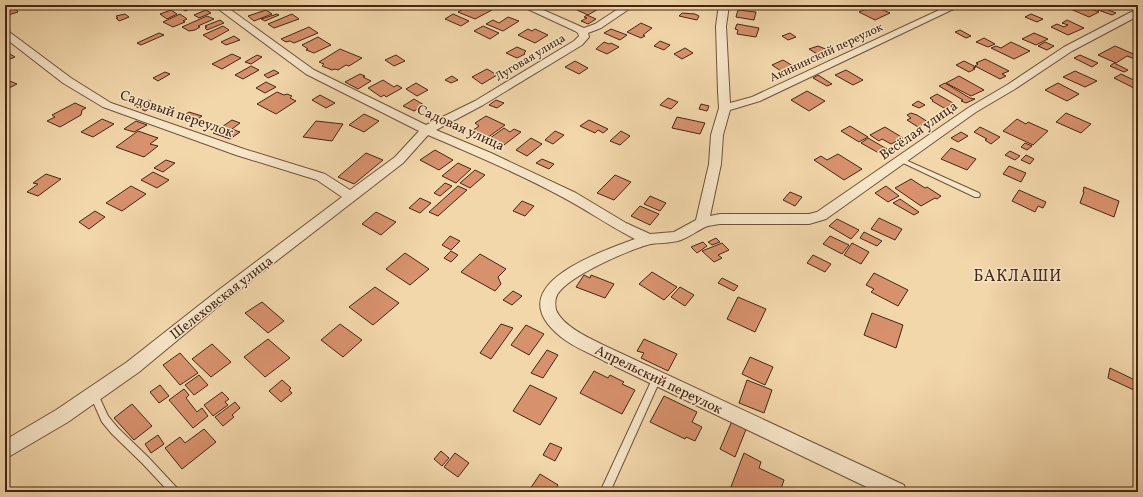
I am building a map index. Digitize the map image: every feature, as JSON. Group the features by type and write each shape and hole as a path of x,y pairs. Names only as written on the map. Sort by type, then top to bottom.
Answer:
{"street":[{"name":"Садовая улица","path":"218,5 310,72 426,130 487,156 571,196 621,226 648,239 660,239 677,236 702,223"},
{"name":"Луговая улица","path":"426,130 479,103 578,44 584,37 583,32 524,5"},
{"path":"583,32 598,26 630,5"},
{"path":"702,223 715,164 717,135 725,108 723,92 721,26 724,5"},
{"name":"Акининский переулок","path":"725,108 756,99 958,5"},
{"name":"Весёлая улица","path":"702,223 724,218 816,218 956,121 1068,49 1138,12"},
{"name":"Садовый переулок","path":"5,33 37,59 88,94 107,105 240,152 321,177 352,197"},
{"name":"Шелеховская улица","path":"5,450 62,416 133,367 398,160 419,140 426,130"},
{"name":"Апрельский переулок","path":"648,239 585,267 560,281 549,294 548,306 549,313 567,333 610,356 826,457 897,492"}],"lane":[{"path":"901,160 977,195"},
{"path":"606,492 657,378"},
{"path":"94,395 106,420 115,431 174,492"}],"building":[{"path":"189,5 199,5 185,11 181,8"},
{"path":"233,5 253,5 239,10"},
{"path":"277,5 286,5 273,10 269,8"},
{"path":"470,5 480,5 492,10 475,19 458,12"},
{"path":"586,5 593,5 600,8 588,15 577,10"},
{"path":"1070,5 1081,5 1099,12 1089,17 1066,7"},
{"path":"1096,5 1116,13 1112,15 1090,7"},
{"path":"874,6 890,13 875,20 859,12"},
{"path":"15,8 18,12 5,16 5,11"},
{"path":"171,10 177,14 167,19 160,14"},
{"path":"206,10 211,13 199,18 194,15"},
{"path":"266,10 272,14 254,21 248,16"},
{"path":"738,10 756,12 754,20 736,17"},
{"path":"682,13 695,14 699,16 697,20 679,16"},
{"path":"125,14 129,17 119,21 116,18 118,18 116,16"},
{"path":"180,14 187,19 183,21 185,22 173,27 163,22"},
{"path":"277,14 279,15 265,21 261,19"},
{"path":"292,14 299,19 274,28 268,24"},
{"path":"453,14 469,21 461,26 445,19"},
{"path":"1031,14 1043,19 1037,22 1025,17"},
{"path":"587,15 596,19 588,24 581,21 587,18 584,17"},
{"path":"207,16 214,19 198,26 200,27 195,30 189,31 182,27"},
{"path":"508,17 519,21 503,31 486,24 493,20 499,23"},
{"path":"220,20 224,23 207,30 205,28 207,27 205,26"},
{"path":"1067,20 1084,28 1068,35 1051,27 1057,24 1064,27 1068,25 1062,23"},
{"path":"641,23 652,28 643,35 645,36 641,38 627,32"},
{"path":"737,24 759,28 756,37 737,34 738,30 735,29"},
{"path":"223,26 229,30 211,40 203,35"},
{"path":"483,26 499,33 490,39 474,31"},
{"path":"309,27 318,33 294,43 290,41 286,42 281,39"},
{"path":"528,29 532,31 535,29 548,35 535,43 518,35"},
{"path":"611,29 627,35 620,40 604,33"},
{"path":"960,30 971,36 966,38 955,32"},
{"path":"159,33 164,35 141,45 137,43"},
{"path":"790,33 796,37 788,40 782,36"},
{"path":"1034,33 1048,39 1036,45 1022,39"},
{"path":"234,36 240,40 226,45 221,42"},
{"path":"318,37 331,45 314,53 306,50 308,49 302,45"},
{"path":"984,38 995,44 988,47 976,42"},
{"path":"660,41 670,45 664,50 654,46"},
{"path":"604,42 609,44 611,43 619,47 607,54 596,49"},
{"path":"1011,42 1030,51 1014,59 991,48 996,46 1001,48"},
{"path":"1045,42 1054,46 1047,50 1038,46"},
{"path":"818,46 828,50 826,51 831,54 822,57 809,49"},
{"path":"1115,46 1138,56 1138,60 1127,56 1116,63 1098,55"},
{"path":"517,47 526,51 524,53 525,54 517,58 506,53"},
{"path":"685,48 693,53 682,59 674,54"},
{"path":"340,49 362,58 349,66 346,65 338,70 332,70 322,66 324,64 319,62"},
{"path":"10,54 15,57 5,61 5,57"},
{"path":"232,54 241,58 222,69 212,64"},
{"path":"257,55 262,57 251,64 245,62"},
{"path":"396,55 405,61 394,66 385,60"},
{"path":"1080,55 1098,63 1092,67 1074,58"},
{"path":"985,59 1009,71 1002,74 1006,76 1000,79 975,66 978,64 976,63"},
{"path":"783,60 793,66 781,71 772,65"},
{"path":"575,61 588,68 579,74 565,67"},
{"path":"964,61 976,67 973,68 975,69 969,72 956,65"},
{"path":"1114,63 1128,70 1124,72 1110,66"},
{"path":"251,66 259,70 243,79 235,75"},
{"path":"487,69 497,75 482,84 472,77"},
{"path":"274,70 279,73 268,78 264,75"},
{"path":"846,70 863,80 853,85 835,75"},
{"path":"1075,71 1097,81 1085,87 1063,77"},
{"path":"165,72 170,74 158,81 153,78"},
{"path":"360,74 371,81 358,89 345,82"},
{"path":"1121,74 1138,82 1138,85 1134,88 1114,78"},
{"path":"818,75 832,84 827,86 813,78"},
{"path":"452,76 458,80 451,83 445,80"},
{"path":"959,76 984,90 971,96 946,83"},
{"path":"5,79 17,84 5,90"},
{"path":"383,80 394,87 397,85 402,88 386,97 384,95 381,97 368,88"},
{"path":"266,82 276,87 265,93 256,88"},
{"path":"416,83 428,90 417,96 406,89"},
{"path":"945,83 970,98 975,99 966,103 961,101 963,100 939,86"},
{"path":"1058,83 1079,94 1067,101 1045,90"},
{"path":"807,91 825,101 809,111 791,100"},
{"path":"277,92 292,96 290,98 296,101 276,114 257,104"},
{"path":"937,94 953,103 944,108 932,101 933,100 930,98"},
{"path":"320,95 335,103 326,108 312,100"},
{"path":"668,98 678,102 671,109 660,105"},
{"path":"414,99 424,105 414,111 403,106"},
{"path":"148,100 151,101 149,103 155,105 145,111 135,106"},
{"path":"496,100 504,103 497,108 489,105"},
{"path":"918,101 925,105 919,108 912,105"},
{"path":"75,103 86,108 82,110 81,115 60,127 47,121 55,117 52,115"},
{"path":"701,104 709,106 707,111 699,109"},
{"path":"189,112 202,116 193,122 180,118"},
{"path":"911,113 928,122 918,127 907,120 911,118 907,115"},
{"path":"1066,113 1091,124 1081,133 1056,122"},
{"path":"364,114 379,121 364,132 349,125"},
{"path":"486,116 505,125 487,138 472,131 479,126 475,123"},
{"path":"677,117 705,123 700,134 672,128"},
{"path":"102,119 114,124 93,137 81,132"},
{"path":"1017,119 1026,124 1028,122 1048,131 1033,145 1003,131"},
{"path":"232,120 240,123 232,129 240,132 230,139 213,133"},
{"path":"589,120 608,129 603,133 598,130 595,133 580,126"},
{"path":"136,121 147,125 134,132 124,129"},
{"path":"316,121 343,124 332,141 303,137"},
{"path":"850,126 868,137 859,142 841,131"},
{"path":"885,127 903,138 891,144 882,139 879,141 870,135"},
{"path":"980,127 1000,137 991,144 985,140 987,139 974,132"},
{"path":"504,128 510,132 514,129 521,132 500,148 486,141"},
{"path":"138,131 158,138 150,144 158,146 144,157 116,147"},
{"path":"555,131 564,135 553,144 545,140"},
{"path":"621,131 630,136 620,145 610,141"},
{"path":"961,132 968,136 958,142 951,138"},
{"path":"531,138 542,144 527,156 516,150"},
{"path":"868,138 892,152 886,157 861,143"},
{"path":"1025,143 1032,146 1027,150 1021,147"},
{"path":"951,148 976,159 967,170 941,159"},
{"path":"435,150 453,160 439,170 420,160"},
{"path":"1010,151 1020,156 1015,160 1005,155"},
{"path":"366,153 383,160 354,184 338,177"},
{"path":"838,154 862,169 844,180 814,160 821,156 827,160"},
{"path":"1026,155 1034,159 1030,164 1021,160"},
{"path":"542,159 554,164 549,169 536,163"},
{"path":"166,160 175,163 163,172 154,168"},
{"path":"458,163 471,169 456,183 442,176"},
{"path":"1009,166 1026,173 1021,182 1003,174"},
{"path":"475,170 485,175 470,188 460,183"},
{"path":"153,172 169,180 157,188 141,180"},
{"path":"46,174 61,179 38,196 27,192 38,184 33,183"},
{"path":"615,175 631,182 614,200 597,193"},
{"path":"911,179 941,196 921,206 895,188"},
{"path":"445,183 452,186 440,196 434,193"},
{"path":"131,186 146,194 122,211 106,203"},
{"path":"458,186 467,190 438,216 429,212"},
{"path":"886,186 899,196 888,202 875,193"},
{"path":"1084,187 1119,201 1114,217 1080,203 1084,192"},
{"path":"1019,190 1046,202 1043,208 1038,206 1035,212 1012,201"},
{"path":"790,192 802,197 795,206 783,200"},
{"path":"650,196 666,203 660,211 644,204"},
{"path":"420,198 431,203 420,213 409,208"},
{"path":"900,199 919,212 914,215 893,203"},
{"path":"522,201 534,206 525,216 513,211"},
{"path":"640,206 659,214 650,225 631,216"},
{"path":"95,211 105,217 89,229 79,222"},
{"path":"376,212 396,222 381,235 362,224"},
{"path":"879,218 902,229 895,240 871,229"},
{"path":"837,219 859,230 851,239 829,226"},
{"path":"864,232 882,241 877,246 860,238"},
{"path":"450,236 460,241 451,250 442,245"},
{"path":"830,236 849,245 842,254 823,244"},
{"path":"716,238 720,242 712,245 708,242"},
{"path":"703,242 707,246 697,253 691,247"},
{"path":"722,243 729,250 718,255 722,258 714,262 702,251"},
{"path":"852,243 869,252 861,264 844,255"},
{"path":"451,251 458,255 451,262 444,258"},
{"path":"405,253 429,269 410,285 386,269"},
{"path":"480,254 506,269 498,277 501,284 495,291 461,272"},
{"path":"813,255 831,264 825,272 807,263"},
{"path":"652,272 677,287 664,300 639,284"},
{"path":"874,273 908,290 898,306 871,292 874,289 866,285"},
{"path":"584,275 590,278 591,275 614,284 605,298 576,287"},
{"path":"722,278 738,286 734,291 718,283"},
{"path":"375,287 399,303 373,325 349,307"},
{"path":"680,287 694,295 685,306 671,297"},
{"path":"513,291 522,296 512,305 503,300"},
{"path":"738,297 766,309 755,332 727,319"},
{"path":"262,302 284,321 268,333 245,313"},
{"path":"872,313 903,325 896,348 864,335"},
{"path":"340,324 362,340 343,357 321,340"},
{"path":"501,324 513,328 491,359 480,353"},
{"path":"526,325 544,334 529,355 511,345"},
{"path":"268,339 290,358 265,377 244,357"},
{"path":"644,339 677,354 668,371 641,358 644,353 637,351"},
{"path":"212,344 231,362 211,377 192,359"},
{"path":"547,350 558,355 543,378 531,373"},
{"path":"180,353 198,373 180,385 163,365"},
{"path":"750,357 773,367 765,385 742,374"},
{"path":"1110,368 1137,381 1136,391 1108,378"},
{"path":"594,371 608,378 610,375 624,382 622,384 635,390 622,414 580,393"},
{"path":"199,375 208,385 194,395 185,385"},
{"path":"282,380 291,388 289,390 292,393 281,402 269,391"},
{"path":"747,380 772,390 764,413 739,403"},
{"path":"160,385 169,396 159,403 150,392"},
{"path":"530,385 557,398 540,425 513,411"},
{"path":"184,389 189,395 186,398 197,412 202,408 208,416 193,428 169,400"},
{"path":"222,392 229,399 225,402 228,405 213,416 204,405"},
{"path":"664,396 697,412 692,422 702,427 695,441 686,437 685,439 650,422"},
{"path":"235,402 240,408 232,415 234,417 223,426 215,417"},
{"path":"132,404 152,426 134,440 114,418"},
{"path":"732,421 747,427 735,457 720,449"},
{"path":"204,429 216,442 182,469 165,448 180,437 185,443"},
{"path":"158,435 164,444 151,453 145,444"},
{"path":"550,443 562,448 555,461 543,455"},
{"path":"441,451 449,458 442,466 434,459"},
{"path":"455,453 469,463 458,477 444,467"},
{"path":"744,453 761,462 759,468 784,480 780,492 729,492"},
{"path":"540,474 558,485 555,490 559,492 528,492"}],"district":[{"name":"БАКЛАШИ","path":"1018,275"}]}
